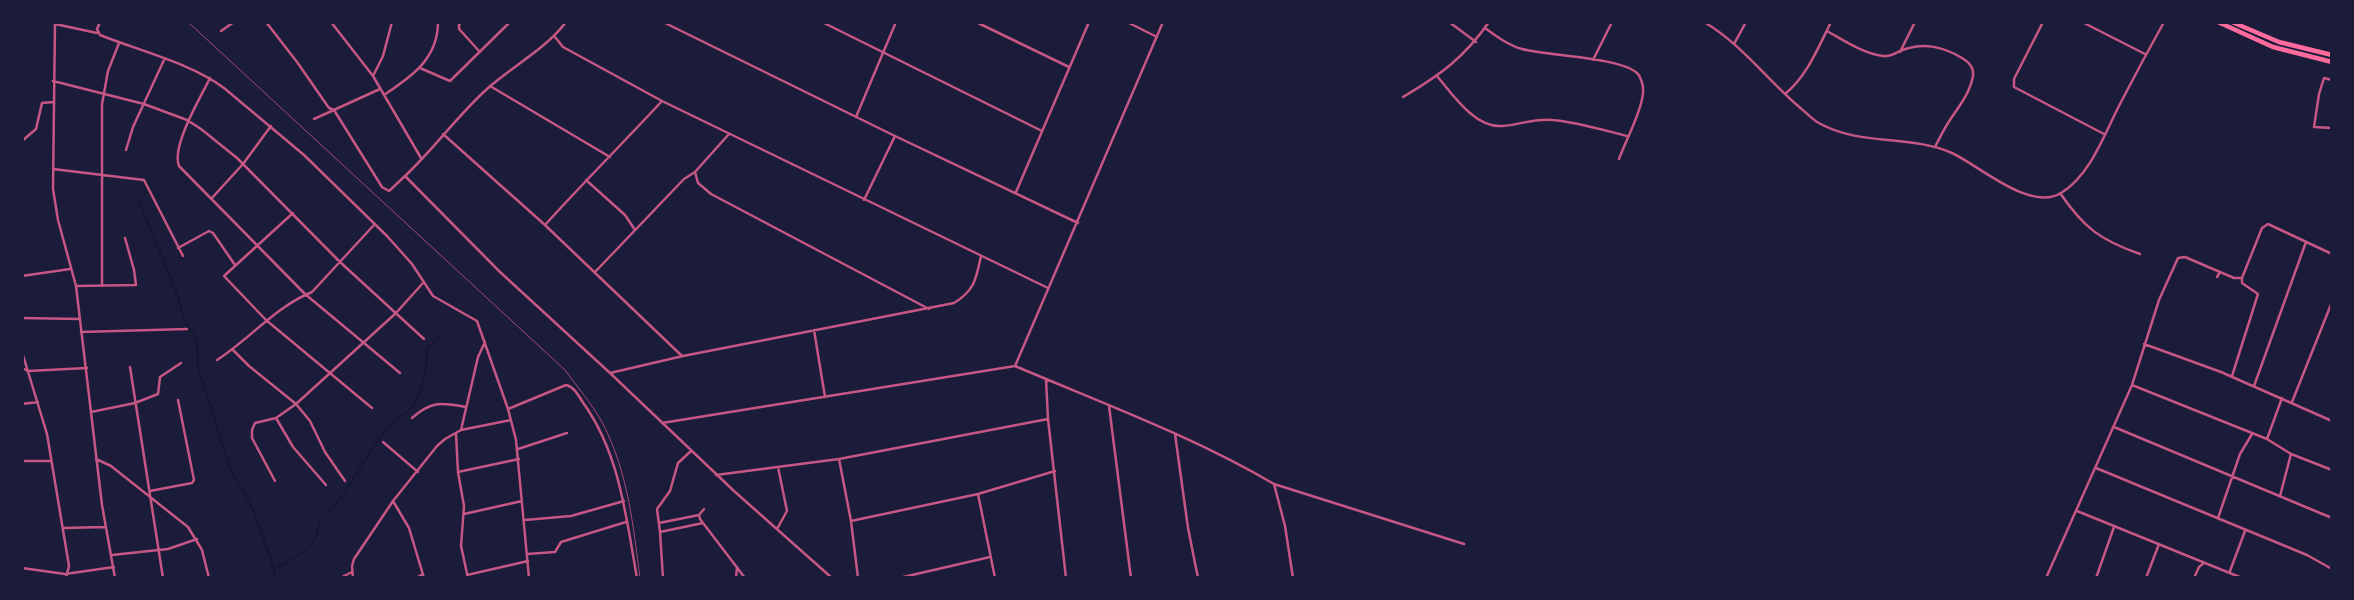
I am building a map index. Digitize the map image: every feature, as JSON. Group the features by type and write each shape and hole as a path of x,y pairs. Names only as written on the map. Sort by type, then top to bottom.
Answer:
{"highway":[{"path":"2218,22 2273,47 2332,62"},
{"path":"2232,22 2279,42 2332,55"}],"street":[{"path":"98,33 100,22"},
{"path":"220,31 234,22"},
{"path":"266,22 298,62 329,108 334,110 385,190 389,191 421,159 465,109 490,86 555,37 566,22"},
{"path":"331,22 373,76 421,159"},
{"path":"373,76 383,56 392,22"},
{"path":"384,95 420,68 437,39 438,22"},
{"path":"461,22 458,25 460,29 480,52"},
{"path":"420,68 449,81 510,22"},
{"path":"663,22 1078,223"},
{"path":"822,22 1042,131"},
{"path":"856,117 896,22"},
{"path":"976,22 1070,67"},
{"path":"1016,192 1088,22"},
{"path":"1127,22 1157,37"},
{"path":"1014,366 1078,223 1163,22"},
{"path":"1448,22 1476,42"},
{"path":"1403,97 1437,76 1476,42 1489,22"},
{"path":"1593,60 1612,22"},
{"path":"1704,22 1734,44 1785,94 1816,121 1842,134 1936,147 1952,153 2015,190 2032,197 2048,197 2060,193 2082,172 2164,22"},
{"path":"1734,44 1746,22"},
{"path":"1785,94 1796,85 1813,58 1831,22"},
{"path":"1900,52 1915,22"},
{"path":"2043,22 2014,78 2014,87 2104,134"},
{"path":"2082,22 2146,55"},
{"path":"115,578 102,505 76,286 58,220 53,189 55,23 98,33 210,78 271,126 304,155 412,264 433,296 440,302 471,316 477,321 508,409 518,448 530,578"},
{"path":"1485,28 1499,38 1519,48 1624,66 1636,72 1640,78 1642,98 1619,159"},
{"path":"1827,31 1880,56 1890,57 1919,46 1936,46 1966,60 1972,68 1973,77 1964,102 1947,125 1936,147"},
{"path":"555,37 563,47 662,101 1048,288"},
{"path":"102,286 100,176 103,93 108,71 119,43"},
{"path":"126,150 133,127 164,60"},
{"path":"1437,76 1478,119 1491,125 1502,126 1535,120 1552,120 1627,136"},
{"path":"210,78 189,121 177,160 180,166 256,246 306,294 400,374"},
{"path":"2332,80 2324,78 2319,94 2314,127 2332,128"},
{"path":"53,81 144,104 189,121 243,164 340,262 424,339"},
{"path":"490,86 610,157"},
{"path":"314,119 380,89"},
{"path":"545,225 662,101"},
{"path":"22,142 36,129 42,103 53,102"},
{"path":"211,199 243,164 271,126"},
{"path":"443,134 545,225 682,356"},
{"path":"595,273 684,179 695,172 729,134"},
{"path":"864,200 895,136"},
{"path":"53,169 144,180 182,256"},
{"path":"695,172 698,183 711,194 929,309"},
{"path":"405,176 500,272 610,373 716,475 832,578"},
{"path":"586,180 625,215 636,230"},
{"path":"2060,193 2089,229 2115,245 2140,254"},
{"path":"293,213 224,276 266,320 372,408"},
{"path":"217,360 233,350 266,320 312,292 374,225"},
{"path":"2232,376 2258,294 2242,283 2242,278 2264,225 2272,225 2332,254"},
{"path":"178,248 209,231 213,233 235,265"},
{"path":"76,286 136,285 125,238"},
{"path":"2254,386 2306,242"},
{"path":"610,373 682,356 954,303 974,287 981,256"},
{"path":"2046,578 2132,385 2159,300 2178,258 2185,257 2220,272 2242,278"},
{"path":"22,276 70,269"},
{"path":"2217,278 2220,272"},
{"path":"275,481 259,453 252,430 255,423 276,418 296,404 396,313 423,283"},
{"path":"2292,402 2332,302"},
{"path":"22,318 80,319"},
{"path":"81,332 187,330"},
{"path":"814,330 825,397"},
{"path":"461,430 478,357 484,342"},
{"path":"2144,344 2232,376 2332,421"},
{"path":"233,350 249,366 296,404 310,421 325,452 345,480"},
{"path":"22,352 47,434 69,566 66,576"},
{"path":"92,412 135,402 158,394 160,377 181,364"},
{"path":"662,423 1014,366 1175,434 1242,466 1274,484 1464,544"},
{"path":"130,367 163,578"},
{"path":"22,368 28,371 87,368"},
{"path":"1046,379 1048,419 1066,578"},
{"path":"508,409 566,385 573,388 597,424 614,461 624,501 636,578"},
{"path":"2132,385 2267,439 2291,454 2332,470"},
{"path":"2267,439 2282,398"},
{"path":"150,491 192,483 194,480 178,400"},
{"path":"22,404 38,402"},
{"path":"412,418 421,410 436,404 466,408"},
{"path":"1109,406 1130,578"},
{"path":"276,418 293,448 326,485"},
{"path":"716,475 839,459 1048,419"},
{"path":"353,578 354,559 393,501 441,442 461,430 511,420"},
{"path":"2114,427 2332,518"},
{"path":"518,448 567,432"},
{"path":"456,434 458,472 463,493 464,514 461,546 468,576 528,562"},
{"path":"1175,434 1188,528 1198,578"},
{"path":"2218,518 2240,454 2252,434"},
{"path":"383,442 418,472"},
{"path":"663,578 657,509 670,491 678,463 691,451"},
{"path":"2280,496 2291,454"},
{"path":"96,459 111,466 188,527 202,550 209,578"},
{"path":"458,472 519,459"},
{"path":"839,459 851,521 858,578"},
{"path":"22,461 51,460"},
{"path":"777,529 787,511 778,467"},
{"path":"2096,468 2307,555 2332,569"},
{"path":"851,521 978,494 1055,471"},
{"path":"1274,484 1285,526 1294,578"},
{"path":"978,494 995,578"},
{"path":"393,501 409,528 424,576 416,578"},
{"path":"464,514 522,501"},
{"path":"524,520 571,516 624,501"},
{"path":"659,523 699,515 704,509"},
{"path":"2077,512 2204,563 2230,571 2242,578"},
{"path":"699,515 703,523 746,578"},
{"path":"527,554 555,552 561,542 626,522"},
{"path":"660,532 703,523"},
{"path":"63,528 107,527"},
{"path":"2096,578 2114,527"},
{"path":"2230,571 2245,531"},
{"path":"112,555 168,549 197,539"},
{"path":"2146,578 2159,544"},
{"path":"899,578 990,557"},
{"path":"2194,578 2199,567 2204,563"},
{"path":"736,578 737,567"},
{"path":"22,568 66,576 114,568"},
{"path":"340,578 352,572"}],"waterway":[{"path":"160,178 139,201 177,294 184,319 197,340 198,367 230,469 253,509 274,569 274,578"},
{"path":"274,569 309,546 318,532 319,523 347,489 379,439 391,424 412,407 424,378 427,349 445,329"}],"railway":[{"path":"188,22 565,370 599,417 618,461 628,499 640,578"}]}
